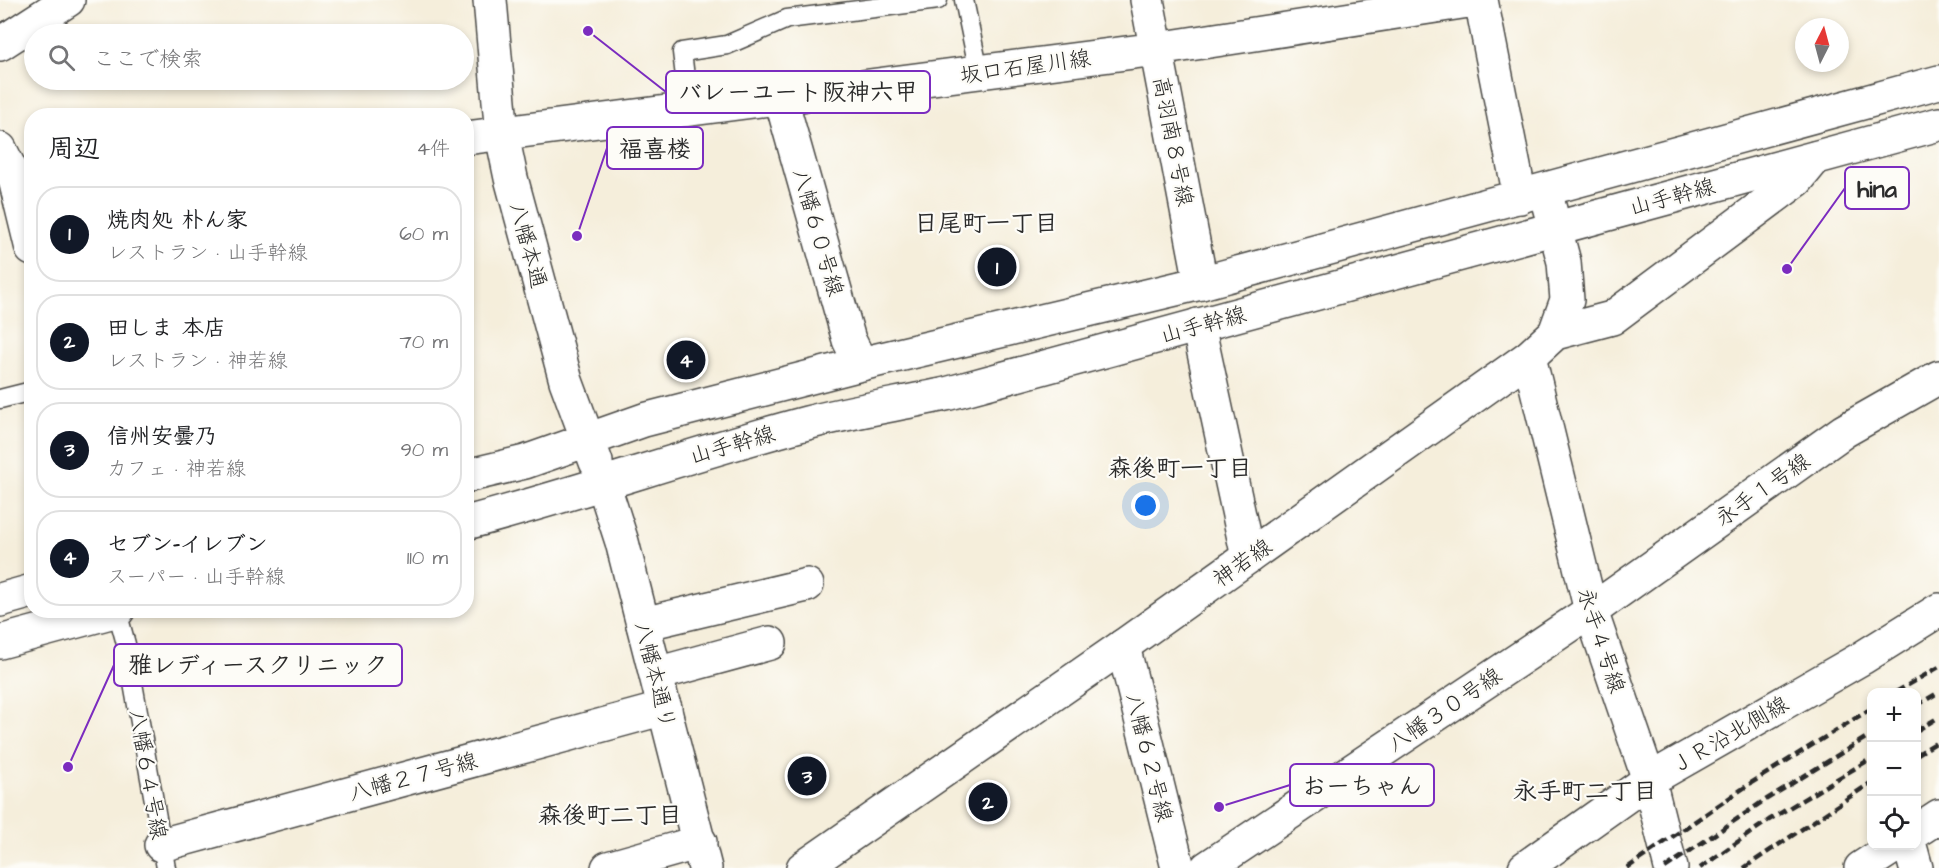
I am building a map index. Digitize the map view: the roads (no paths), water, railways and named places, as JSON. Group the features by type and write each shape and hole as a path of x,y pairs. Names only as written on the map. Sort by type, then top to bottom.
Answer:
{"street":[{"path":"31,24 68,0"},
{"name":"八幡本通","path":"490,0 502,135 514,190 566,381 603,483"},
{"name":"高羽南８号線","path":"1147,0 1201,283"},
{"name":"坂口石屋川線","path":"474,137 1157,49 1475,0"},
{"name":"神若線","path":"803,868 1123,646 1529,357 1555,333 1567,300 1564,261 1556,227 1533,194 1508,135 1480,0"},
{"path":"0,44 24,28"},
{"name":"山手幹線","path":"474,474 525,462 644,420 861,364 1201,283 1939,82"},
{"name":"八幡６０号線","path":"781,99 849,340 861,364"},
{"name":"山手幹線","path":"474,521 809,422 946,394 1939,124"},
{"path":"0,149 15,179 24,216"},
{"path":"1555,333 1612,318 1797,180 1815,158"},
{"path":"1198,325 1248,557"},
{"name":"永手４号線","path":"1529,357 1590,611 1649,780 1671,868"},
{"name":"永手１号線","path":"1590,611 1844,431 1939,377"},
{"name":"八幡本通り","path":"603,483 644,624 702,855"},
{"path":"644,624 807,585"},
{"path":"0,600 24,593"},
{"name":"ＪＲ沿北側線","path":"1526,868 1649,780 1862,658 1939,610"},
{"name":"八幡３０号線","path":"1207,868 1590,611"},
{"path":"0,642 91,618"},
{"path":"656,674 770,643"},
{"name":"八幡６２号線","path":"1123,646 1178,868"},
{"name":"八幡２７号線","path":"163,856 665,708"},
{"path":"1921,828 1939,816"},
{"path":"1861,868 1889,850"},
{"path":"1911,850 1916,868"},
{"path":"608,868 702,855"}],"lane":[{"path":"689,110 682,52 727,45 787,19 938,0"},
{"path":"964,0 979,72"},
{"path":"0,399 24,393"},
{"name":"八幡６４号線","path":"120,618 163,856"}],"railway":[{"path":"1903,688 1939,667"},
{"path":"1921,703 1939,692"},
{"path":"1627,868 1751,783 1867,711"},
{"path":"1921,728 1939,717"},
{"path":"1665,868 1762,802 1867,737"},
{"path":"1921,752 1939,741"},
{"path":"1700,868 1769,820 1867,761"},
{"path":"1744,868 1867,785"}],"place":[{"name":"バレーユート阪神六甲","path":"588,31"},
{"name":"福喜楼","path":"577,236"},
{"name":"焼肉処 朴ん家","path":"997,267"},
{"name":"hina","path":"1787,269"},
{"name":"セブン-イレブン","path":"686,360"},
{"name":"雅レディースクリニック","path":"68,767"},
{"name":"信州安曇乃","path":"807,776"},
{"name":"田しま 本店","path":"988,802"},
{"name":"おーちゃん","path":"1219,807"}],"district":[{"name":"日尾町一丁目","path":"986,223"},
{"name":"森後町一丁目","path":"1180,468"},
{"name":"永手町二丁目","path":"1585,791"},
{"name":"森後町二丁目","path":"610,815"}]}
